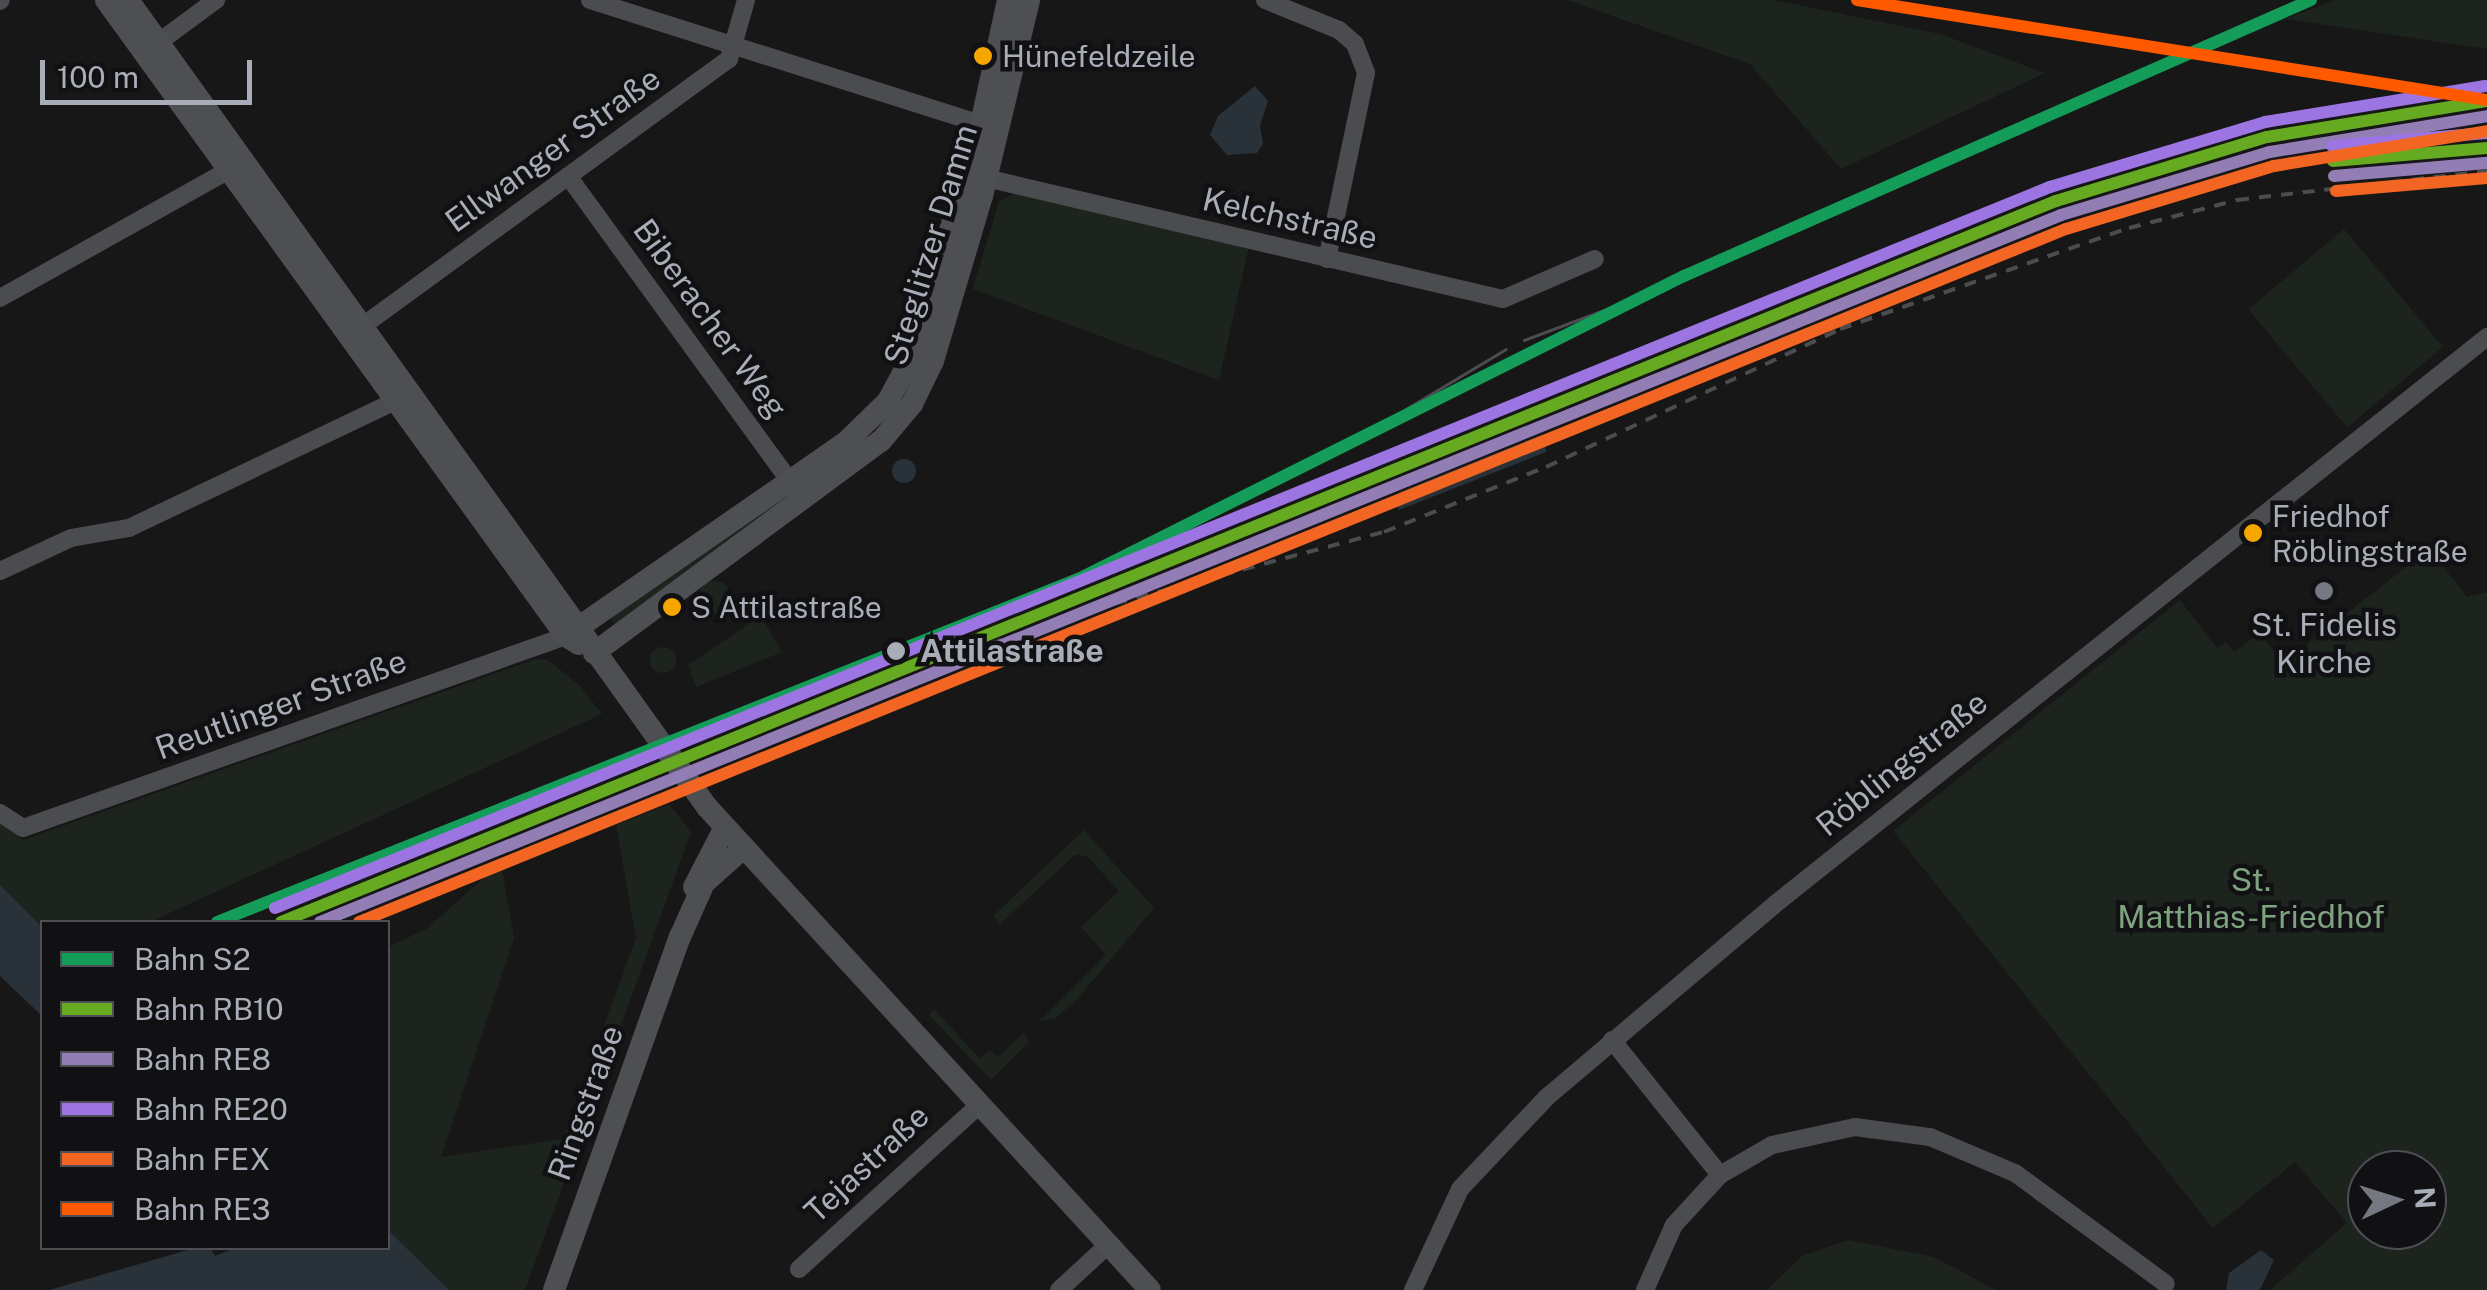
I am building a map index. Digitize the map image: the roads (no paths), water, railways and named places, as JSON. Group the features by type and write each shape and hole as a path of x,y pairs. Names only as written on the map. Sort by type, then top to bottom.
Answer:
{"main road":[{"path":"106,0 364,325 404,395"},
{"path":"128,0 236,164 574,632 594,653 724,829 1150,1290"},
{"name":"Steglitzer Damm","path":"990,127 1008,0"},
{"name":"Steglitzer Damm","path":"574,632 881,440 921,389 990,127 1029,0"},
{"name":"Steglitzer Damm","path":"594,653 796,490"},
{"name":"Ringstraße","path":"554,1290 708,848 724,829"},
{"name":"Ringstraße","path":"680,937 704,883 741,850"}],"street":[{"path":"159,42 216,0"},
{"path":"590,0 990,127"},
{"name":"Ellwanger Straße","path":"364,325 729,59 746,0"},
{"path":"1265,0 1338,30 1355,44 1366,73 1328,258"},
{"path":"0,298 236,164"},
{"name":"Biberacher Weg","path":"568,176 796,490"},
{"name":"Kelchstraße","path":"977,176 1504,299 1595,259"},
{"name":"Röblingstraße","path":"1413,1290 1440,1224 1468,1178 1612,1040 2487,337"},
{"path":"0,571 71,538 130,528 404,395"},
{"name":"Reutlinger Straße","path":"0,813 16,828 574,632"},
{"path":"1612,1040 1720,1175"},
{"name":"Tejastraße","path":"800,1268 978,1106"},
{"path":"1645,1290 1674,1225 1720,1175 1772,1145 1824,1130 1879,1128 1930,1138 2015,1173 2166,1284"},
{"path":"1059,1290 1108,1245"}],"tram line":[{"path":"1524,340 1652,292"},
{"path":"1334,452 1506,349"}],"railway":[{"path":"969,651 1094,609 1384,532 1546,467 1840,329 2129,228 2237,200 2487,171"}],"rail line":[{"name":"RE3","path":"1857,0 2487,100"},
{"name":"S2","path":"222,920 1078,579 1684,276 2311,0"},
{"name":"RE20","path":"275,908 2050,187 2265,122 2485,86"},
{"name":"RB10","path":"286,920 2056,201 2267,137 2487,101"},
{"name":"RE8","path":"325,920 2061,215 2270,152 2487,116"},
{"name":"FEX","path":"364,920 2066,229 2274,166 2487,131"},
{"name":"RE20","path":"2332,146 2486,133"},
{"name":"RB10","path":"2333,161 2487,148"},
{"name":"RE8","path":"2334,176 2487,163"},
{"name":"FEX","path":"2336,191 2487,178"}],"place":[{"name":"Hünefeldzeile","path":"983,56"},
{"name":"Friedhof Röblingstraße","path":"2253,533"},
{"name":"St. Fidelis Kirche","path":"2324,591"},
{"name":"S Attilastraße","path":"672,607"},
{"name":"Attilastraße","path":"896,651"}],"park label":[{"name":"St. Matthias-Friedhof","path":"2251,900"}]}
